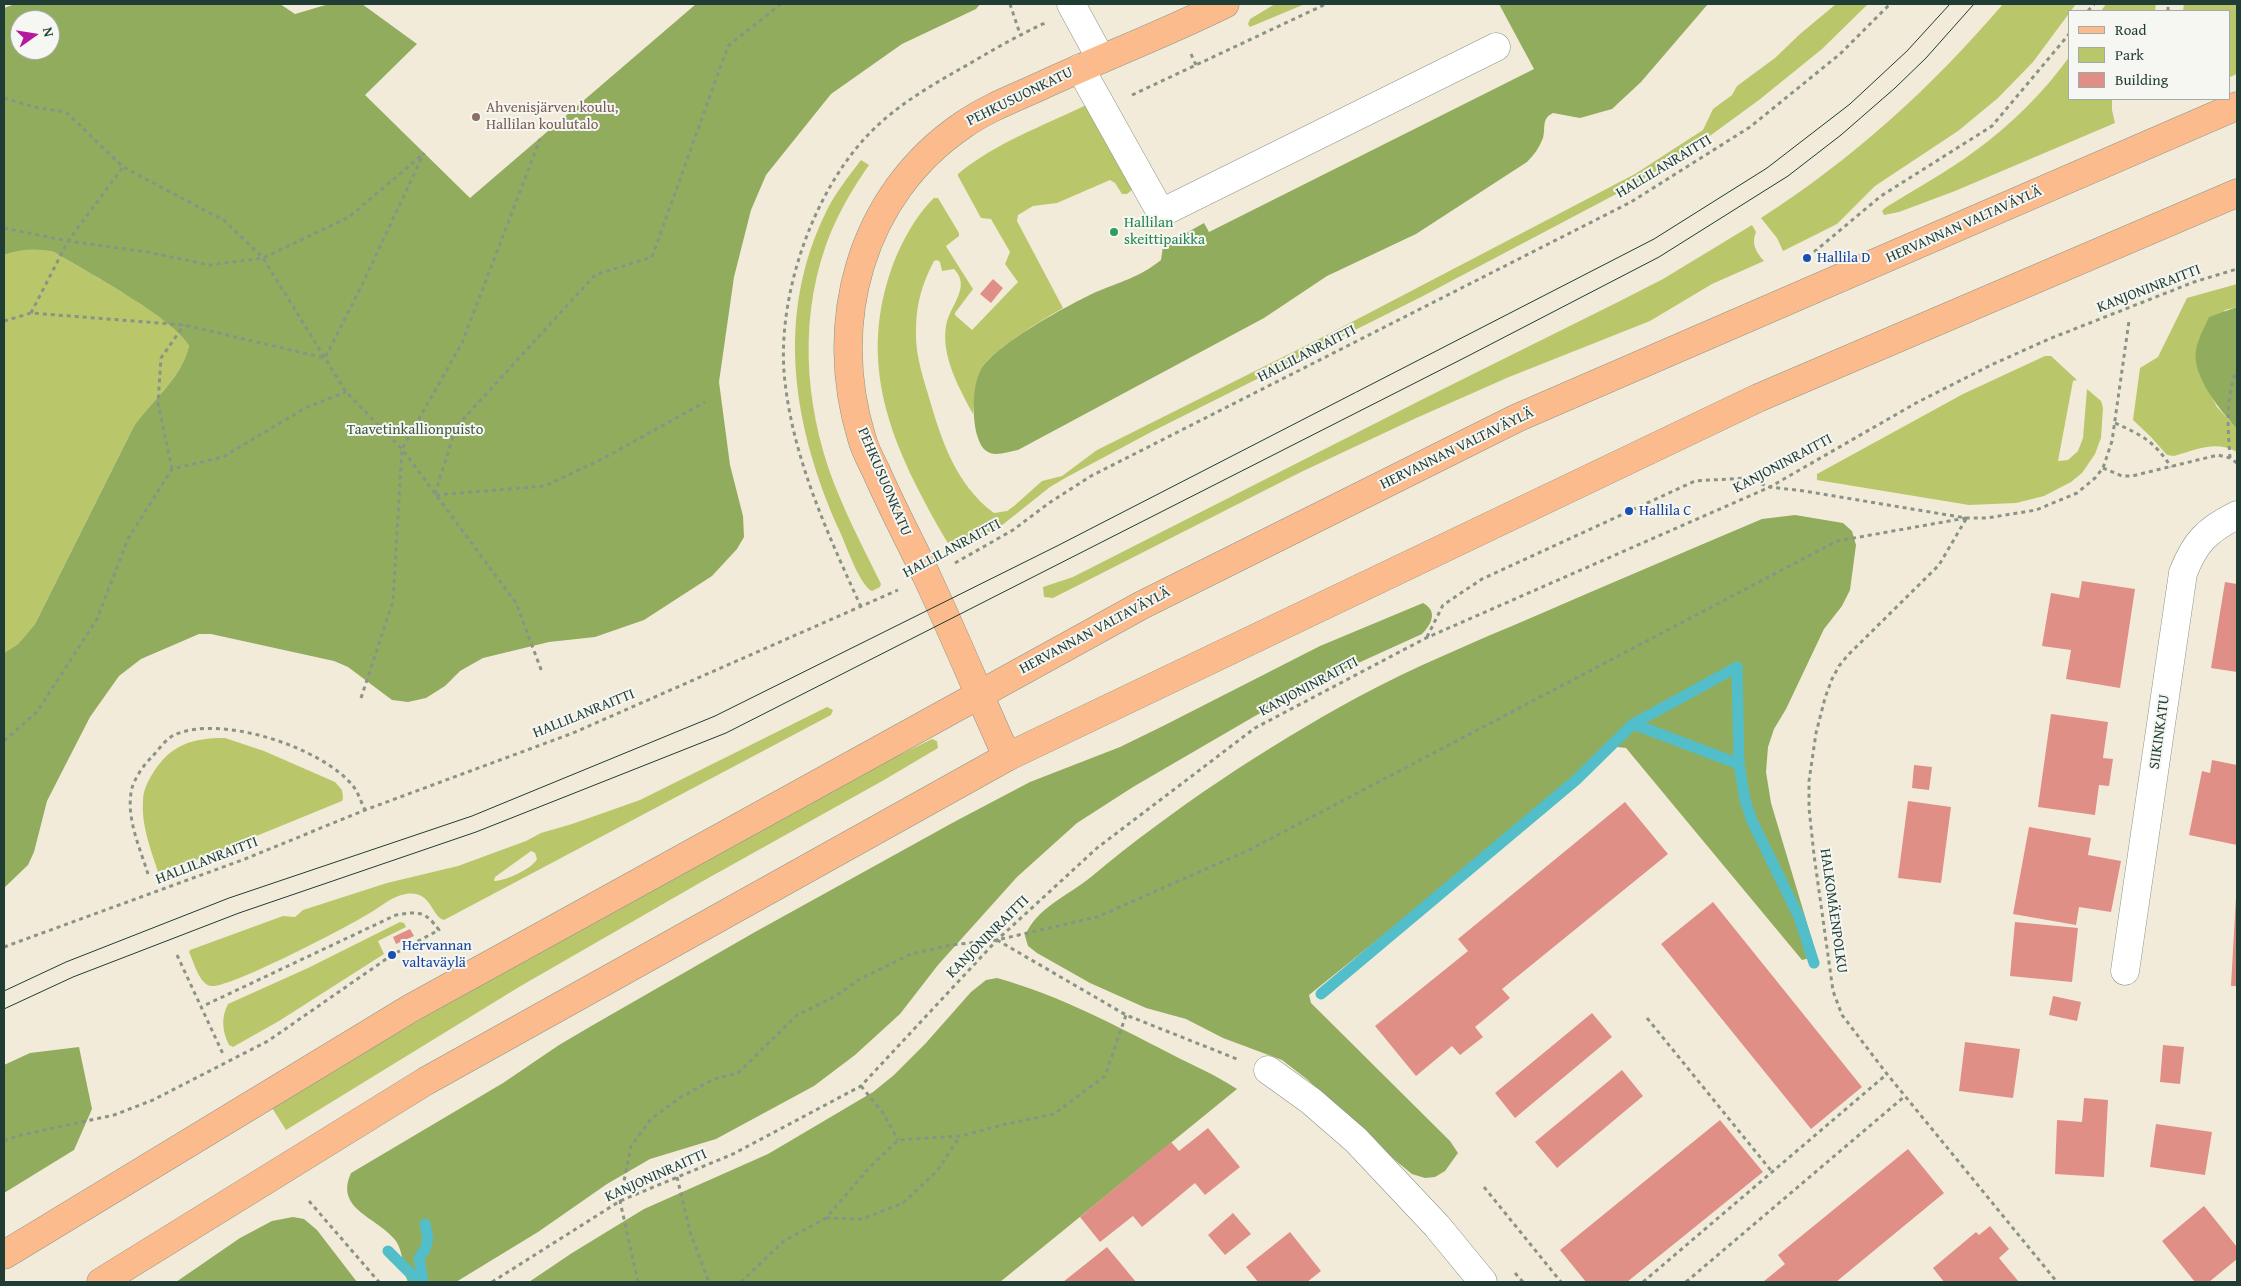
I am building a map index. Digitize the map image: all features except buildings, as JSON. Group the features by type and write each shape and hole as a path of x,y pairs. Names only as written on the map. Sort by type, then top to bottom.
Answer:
{"main road":[{"name":"PEHKUSUONKATU","path":"1007,756 927,577 887,497 862,441 851,398 847,357 852,291 860,262 873,232 891,200 910,174 933,149 964,124 1091,63 1178,27 1226,4"},
{"name":"HERVANNAN VALTAVÄYLÄ","path":"4,1255 411,1008 1142,605 1517,418 2237,106"},
{"path":"101,1282 426,1081 1007,756 1758,398 2237,194"},
{"path":"2092,256 2237,212"}],"street":[{"path":"1071,4 1104,109 1161,213 1496,47"},
{"name":"SIIKINKATU","path":"2125,971 2184,573 2192,551 2217,526 2237,515"},
{"path":"1268,1070 1311,1101 1356,1140 1436,1226 1483,1282"}],"path":[{"path":"435,495 456,427 594,275 652,256 728,46 781,4"},
{"path":"1010,4 1020,34"},
{"path":"1104,109 1326,4"},
{"name":"HALLILANRAITTI","path":"4,947 245,859 364,810 573,733 927,577 980,551 1013,530 1049,502 1091,476 1631,202 1750,126 1840,54 1890,4"},
{"path":"1807,258 1882,196 1992,126 2068,35"},
{"path":"4,98 34,107 66,112 122,167 225,221 263,258 346,392 402,449 516,603 542,672"},
{"path":"361,698 393,601 402,449 462,343 540,138"},
{"path":"4,228 210,265 263,258 350,217 424,153 361,287 325,358"},
{"path":"31,313 68,241 122,167"},
{"name":"KANJONINRAITTI","path":"492,1282 620,1201 733,1154 861,1086 997,940 1097,848 1254,728 1426,638 1770,487 1916,403 1991,365 2049,339 2194,282 2237,269"},
{"path":"4,321 31,313 184,325 325,358"},
{"path":"638,1282 620,1201 631,1146 651,1119 681,1097 714,1079 738,1074 797,1016 834,997 860,979 911,954 951,945 997,940 1097,917 1249,850 1837,541 1966,518 2014,515 2057,503 2078,493 2103,468 2112,441 2129,321"},
{"path":"4,740 37,712 98,618 128,539 172,469 158,403 161,358 184,325"},
{"path":"2230,458 2228,407 2232,382 2237,370"},
{"path":"172,469 224,458 305,408 346,392"},
{"path":"435,495 545,486 602,459 705,402"},
{"path":"2115,423 2143,436 2151,442 2171,468"},
{"path":"2103,468 2127,477 2171,468 2209,456 2218,455 2230,458 2237,464"},
{"path":"1426,638 1443,605 1482,579 1695,481 1745,478 1770,487 1966,518"},
{"name":"HALKOMÄENPOLKU","path":"1966,518 1939,565 1839,666 1825,698 1812,753 1809,808 1833,991 1842,1015 1887,1074 2057,1282"},
{"path":"148,874 131,817 132,788 146,763 173,736 209,728 252,733 296,747 333,768 354,786 364,810"},
{"path":"4,1140 114,1115 153,1100 268,1041 392,955 439,930 430,918 421,913 396,915 201,1007"},
{"path":"997,940 1126,1015 1268,1070"},
{"path":"177,955 223,1054"},
{"path":"741,1282 784,1241 826,1218 869,1168 898,1140 961,1136 1002,1124 1054,1114 1105,1076 1126,1015"},
{"path":"1647,1018 1773,1173"},
{"path":"1643,1282 1887,1074"},
{"path":"861,1086 883,1113 898,1140"},
{"path":"1686,1282 1905,1096"},
{"path":"826,1218 862,1219 903,1204 937,1171 961,1136"},
{"path":"676,1177 690,1232 709,1282"},
{"path":"1484,1187 1561,1282"},
{"path":"309,1201 379,1282"}],"green space":[{"name":"Taavetinkallionpuisto","path":"15,4 280,4 295,14 329,4 362,4 417,44 365,95 470,198 696,4 980,4 976,9 902,44 831,94 766,175 751,210 734,277 719,382 730,465 743,516 744,537 737,549 712,576 644,620 595,637 549,642 483,658 460,671 445,686 426,698 408,702 392,700 348,667 334,661 211,634 199,634 141,659 119,676 90,717 47,801 34,852 28,865 4,888 4,653 18,644 35,624 134,426 180,369 189,346 166,322 148,309 54,252 29,250 4,255 4,8"},
{"path":"1275,4 1305,4 1250,27 1248,24 1250,19"},
{"path":"1499,4 1708,4 1641,82 1612,109 1580,118 1553,113 1549,115 1545,121 1543,138 1527,162 1416,234 1327,276 1264,318 1018,450 994,454 985,450 978,438 975,423 974,395 977,378 987,361 1015,338 1084,298 1145,271 1161,260 1163,246 1204,223 1209,232 1534,69"},
{"path":"1836,4 1868,4 1822,49 1759,100 1696,146 1639,182 1423,296 1153,431 1067,477 1050,487 1001,526 958,549 952,549 946,540 911,475 897,443 887,411 880,377 878,343 881,307 891,270 899,251 914,222 934,198 938,198 959,233 959,236 946,246 973,289 955,315 972,330 1018,282 1005,264 1010,252 991,219 981,218 958,176 972,163 988,153 1086,105 1133,189 1127,194 1122,194 1115,183 1110,180 1057,203 1033,206 1018,215 1017,221 1063,308 1017,336 993,355 985,364 980,371 977,381 973,414 952,372 946,349 946,326 960,290 959,276 954,269 942,271 940,262 937,260 934,261 926,278 920,294 916,321 918,355 923,379 938,428 951,459 969,488 994,513 1007,511 1042,481 1062,476 1097,450 1325,336 1635,174 1703,130 1713,109 1732,95 1737,86 1775,58"},
{"path":"2003,4 2076,4 2072,10 2068,10 2068,15 2033,62 1998,98 1958,131 1875,186 1837,224 1783,251 1777,238 1761,218 1828,171 1890,120 1976,35"},
{"path":"2106,4 2156,4 2155,10 2102,10"},
{"path":"2184,4 2237,4 2237,74 2231,77 2231,10 2183,10"},
{"path":"2068,59 2068,100 2112,100 2115,123 1955,191 1899,212 1884,215 1882,211 1885,208 1953,166 2001,130 2038,95"},
{"path":"861,160 869,165 851,193 835,224 826,245 817,276 811,308 809,373 819,437 828,468 850,520 881,584 880,587 872,591 867,588 858,574 824,493 811,453 801,412 796,372 795,331 800,290 810,250 827,210"},
{"path":"1752,225 1756,232 1755,248 1764,261 1712,284 1650,321 1509,377 1414,419 1301,472 1053,598 1044,597 1043,587 1073,577 1618,302 1663,279"},
{"path":"37,248 54,252 127,295 166,322 180,334 189,346 180,369 134,426 35,624 18,644 4,653 4,255 22,249"},
{"path":"2237,284 2237,307 2225,310 2199,373 2217,407 2237,429 2237,452 2229,448 2213,446 2174,456 2167,455 2133,420 2140,368 2158,357 2187,298"},
{"path":"2237,307 2237,429 2209,393 2203,382 2198,371 2196,350 2209,317"},
{"path":"2045,356 2051,356 2077,380 2073,381 2058,461 2068,460 2078,451 2083,438 2087,389 2101,401 2103,408 2101,438 2095,454 2082,473 2071,482 2044,496 2016,503 1969,505 1817,480 1817,474 1963,394"},
{"path":"1795,515 1843,523 1852,531 1856,545 1850,590 1842,606 1824,629 1786,709 1774,729 1768,747 1766,772 1771,803 1813,943 1813,954 1810,958 1802,960 1626,748 1617,747 1309,995 1311,1003 1450,1141 1458,1153 1445,1171 1435,1177 1425,1178 1412,1174 1368,1138 1308,1080 1282,1060 1223,1038 1186,1019 1146,1008 1090,983 1028,946 1025,936 1030,926 1045,910 1186,804 1254,758 1323,716 1422,665 1676,555 1762,519"},
{"path":"1423,603 1431,610 1432,618 1422,634 1334,674 1255,716 1133,787 1077,823 1017,877 938,965 900,1014 855,1055 814,1086 716,1139 650,1159 607,1184 538,1232 456,1282 408,1282 396,1241 360,1212 348,1196 347,1186 351,1173 503,1083 559,1045 755,932 954,822 1030,782 1120,747 1320,646"},
{"path":"827,707 833,710 831,715 444,920 436,914 430,904 421,896 415,894 400,895 311,945 261,969 222,984 211,986 200,977 189,952 190,950 283,916 295,917 303,910 387,883 458,866 526,841 541,833 640,800","holes":["531,851 535,853 537,859 530,867 511,877 494,881 495,877"]},
{"path":"225,738 264,751 335,782 342,790 342,801 205,857 158,872 147,837 143,810 143,797 148,782 160,763 175,749 193,741"},
{"path":"932,739 937,741 938,748 519,987 286,1130 272,1108 288,1096 507,969 875,767"},
{"path":"400,922 404,923 406,927 378,941 384,954 279,1021 233,1047 229,1045 223,1024 228,1004 308,968"},
{"path":"997,978 1042,993 1085,1011 1237,1089 1000,1282 529,1282 644,1209 768,1154 873,1092 894,1075 925,1044 971,992 986,980"},
{"path":"79,1047 92,1109 74,1150 4,1193 4,1065 30,1053"},
{"path":"293,1217 304,1219 317,1230 357,1282 176,1282 240,1238 272,1221"}],"waterway":[{"path":"1321,994 1576,780 1633,724 1737,667 1739,764 1745,800 1752,821 1799,917 1814,963"},
{"path":"1633,724 1739,764"},
{"path":"423,1282 419,1258 427,1242 425,1224"},
{"path":"388,1251 419,1282"}],"tram line":[{"path":"4,991 66,962 229,898 472,816 715,716 1057,546 1654,239 1767,168 1850,104 1907,51 1950,4"},
{"path":"4,1009 73,977 239,913 476,832 726,733 1468,356 1659,257 1788,176 1841,135 1895,88 1926,58 1974,4"}],"place":[{"name":"Ahvenisjärven koulu, Hallilan koulutalo","path":"476,117"},
{"name":"Hallilan skeittipaikka","path":"1114,232"},
{"name":"Hallila D","path":"1807,258"},
{"name":"Hallila C","path":"1629,511"},
{"name":"Hervannan valtaväylä","path":"392,955"}]}
